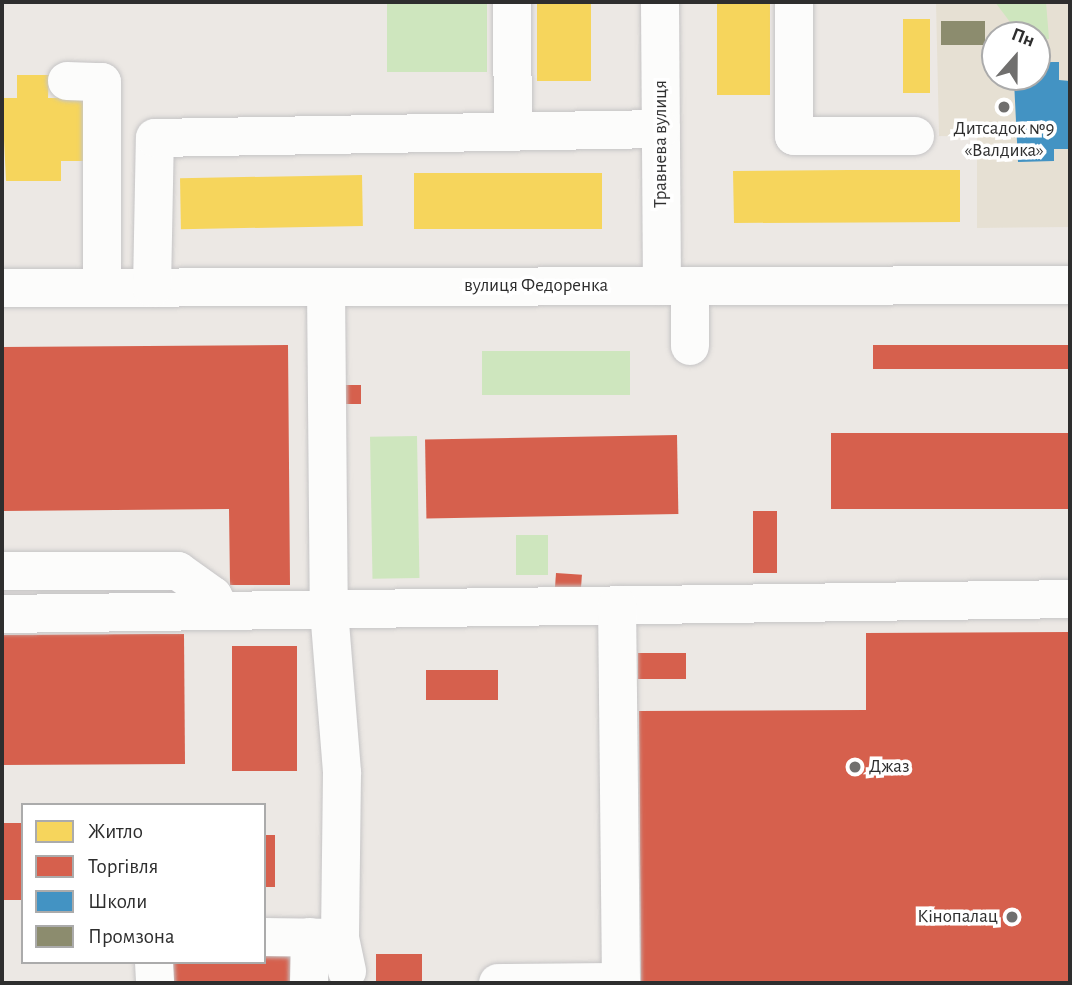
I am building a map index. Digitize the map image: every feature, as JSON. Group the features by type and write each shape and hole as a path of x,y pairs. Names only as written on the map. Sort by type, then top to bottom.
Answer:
{"street":[{"path":"512,2 513,132"},
{"name":"Травнева вулиця","path":"660,2 661,130 676,286 690,346"},
{"path":"794,2 794,136 915,136"},
{"path":"67,81 102,82 102,288"},
{"path":"152,288 155,138 661,130"},
{"name":"вулиця Федоренка","path":"2,288 1070,285"},
{"path":"309,983 332,949 342,773 328,610 326,287"},
{"path":"2,571 178,571 214,596 222,611"},
{"path":"2,614 1070,598"},
{"path":"498,983 621,982 617,605"},
{"path":"266,937 332,949"},
{"path":"155,964 155,983"}],"shaded area":[{"name":"Дитсадок №9 «Валдика»","path":"936,2 1070,2 1070,227 977,228 977,137 939,136"}],"green space":[{"path":"387,2 487,2 487,72 387,72"},
{"path":"995,2 1046,2 1048,21 1009,21"},
{"path":"482,351 630,351 630,395 482,395"},
{"path":"417,436 419,578 372,579 370,437"},
{"path":"516,535 548,535 548,575 516,575"}],"building: Житло":[{"path":"537,2 591,2 591,81 537,81"},
{"path":"717,2 770,2 770,95 717,95"},
{"path":"903,19 930,19 930,93 903,93"},
{"path":"17,75 49,75 48,98 90,98 91,161 61,161 61,181 6,181 2,98 17,98"},
{"path":"960,170 960,222 734,223 733,171"},
{"path":"414,173 602,173 602,229 414,229"},
{"path":"362,175 363,226 181,229 180,178"}],"building: Торгівля":[{"path":"288,345 290,585 230,585 229,509 2,511 2,347"},
{"path":"873,345 1070,345 1070,369 873,369"},
{"path":"340,385 361,385 361,404 340,404"},
{"path":"831,433 1070,433 1070,509 831,509"},
{"path":"677,435 678,514 426,518 425,439"},
{"path":"753,511 777,511 777,573 753,573"},
{"path":"556,573 582,575 581,589 555,587"},
{"name":"Джаз","path":"1070,632 1070,983 641,983 639,711 866,710 866,633"},
{"path":"184,634 185,764 2,765 2,635"},
{"path":"232,646 297,646 297,771 232,771"},
{"path":"638,653 686,653 686,679 638,679"},
{"path":"426,670 498,670 498,700 426,700"},
{"path":"2,823 21,823 21,900 2,900"},
{"path":"266,835 275,835 275,887 266,887"},
{"path":"266,951 294,951 295,983 169,983 169,964 266,964"},
{"path":"376,954 422,954 422,983 376,983"}],"building: Школи":[{"path":"1051,62 1059,62 1059,80 1070,81 1070,149 1054,149 1054,161 1018,162 1014,91 1051,91"}],"building: Промзона":[{"path":"941,21 981,21 981,45 941,45"}],"place":[{"name":"Дитсадок №9 «Валдика»","path":"1004,107"},
{"name":"Джаз","path":"855,767"},
{"name":"Кінопалац","path":"1012,917"}]}
